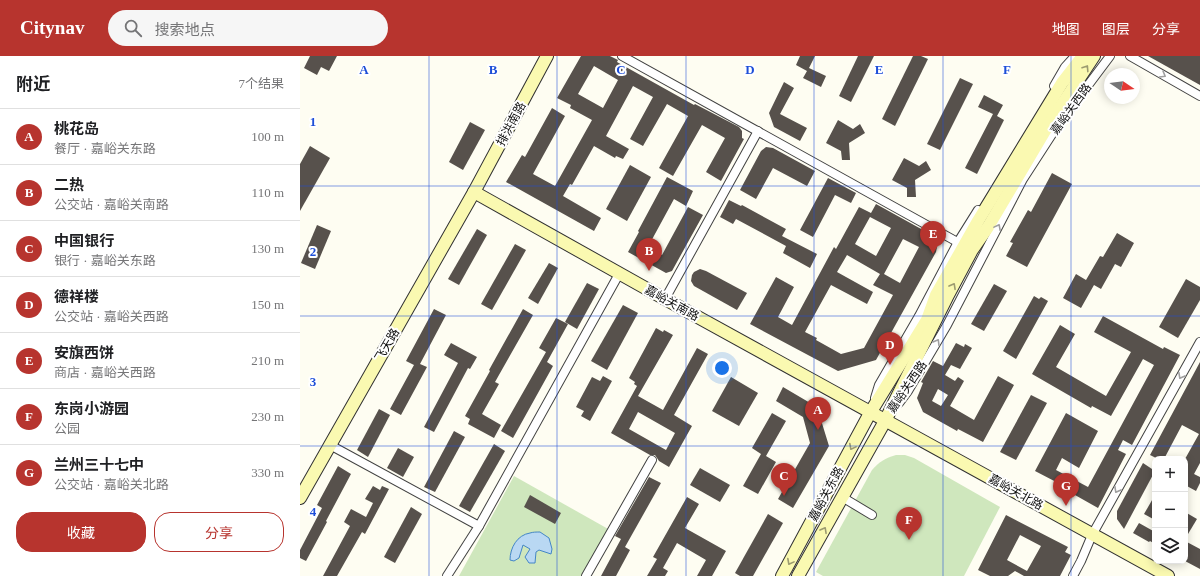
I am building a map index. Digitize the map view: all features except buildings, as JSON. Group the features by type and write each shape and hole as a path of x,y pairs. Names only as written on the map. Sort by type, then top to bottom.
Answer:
{"main road":[{"name":"排洪南路","path":"474,192 547,56"},
{"name":"嘉峪关西路","path":"870,413 926,320 936,296 978,221 1062,83 1083,56"},
{"name":"嘉峪关西路","path":"885,421 947,297 965,246 988,227 1049,124 1094,56"},
{"name":"嘉峪关南路","path":"474,192 885,421"},
{"name":"飞天路","path":"300,498 474,192"},
{"name":"嘉峪关东路","path":"782,576 870,413"},
{"name":"嘉峪关东路","path":"798,576 885,421"},
{"name":"嘉峪关北路","path":"885,421 1168,576"}],"street":[{"path":"622,56 965,246 1065,67 1075,56"},
{"name":"嘉峪关西路","path":"885,421 908,391 947,325 1024,179 1056,128 1110,56"},
{"path":"1130,56 1200,96"},
{"path":"665,299 758,131"},
{"path":"447,576 479,526 619,274"},
{"path":"1073,576 1092,535 1200,342"},
{"path":"330,445 479,526"},
{"path":"586,576 652,460"},
{"path":"842,497 872,515"}],"green space":[{"path":"896,455 905,455 914,458 1000,507 964,576 823,576 816,572 872,470 882,461"},
{"path":"514,476 610,530 584,576 459,576"}],"water":[{"path":"532,532 540,532 549,538 552,549 551,554 539,550 536,552 535,563 529,563 525,557 530,549 523,545 519,558 514,561 510,560 511,551 521,536"}],"place":[{"name":"安旗西饼","path":"933,254"},
{"name":"二热","path":"649,271"},
{"name":"德祥楼","path":"890,365"},
{"name":"桃花岛","path":"818,430"},
{"name":"中国银行","path":"784,496"},
{"name":"兰州三十七中","path":"1066,506"},
{"name":"东岗小游园","path":"909,540"}]}
